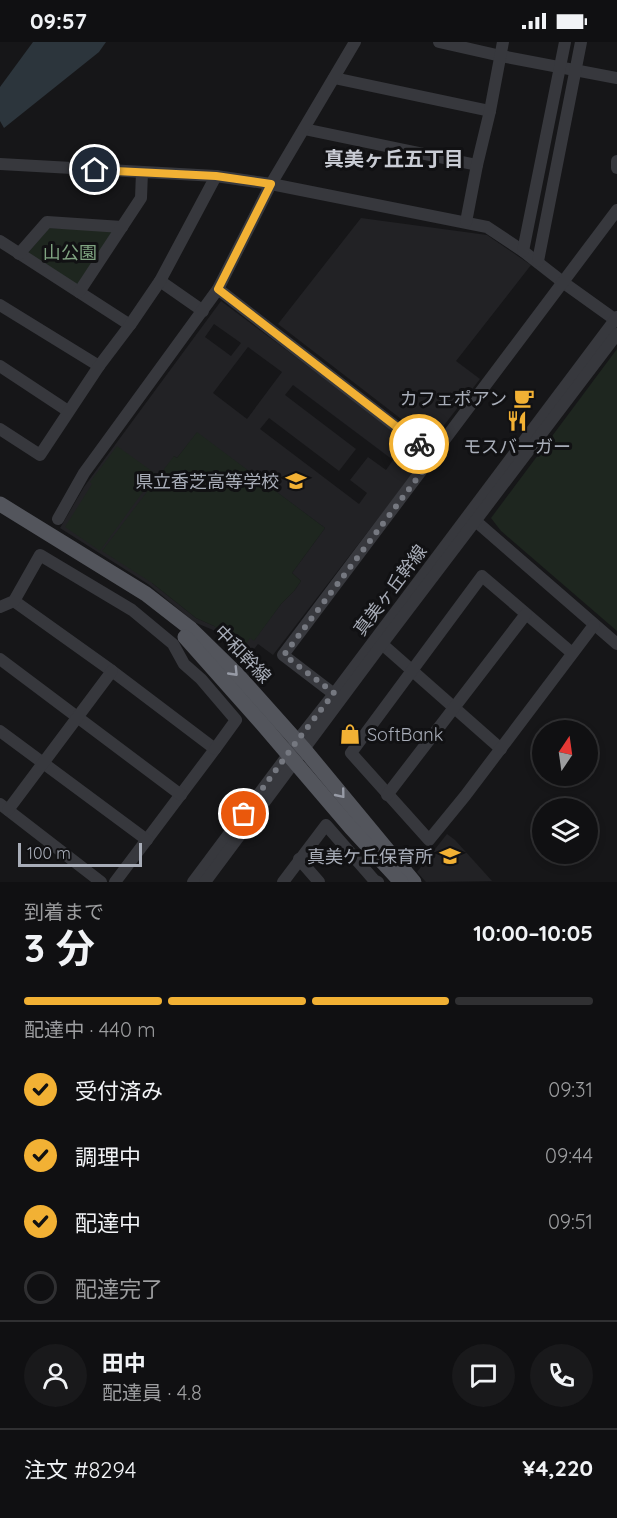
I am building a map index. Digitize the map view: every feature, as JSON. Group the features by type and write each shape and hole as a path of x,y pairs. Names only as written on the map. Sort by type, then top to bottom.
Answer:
{"main road":[{"name":"中和幹線","path":"0,504 146,594 182,622 236,673 301,745 414,882"},
{"name":"中和幹線","path":"0,514 142,602 178,630 401,882"}],"street":[{"path":"57,519 84,473 218,289 271,184 356,42"},
{"path":"439,42 617,78"},
{"path":"466,222 503,42"},
{"path":"523,251 565,42"},
{"path":"538,261 582,42"},
{"path":"334,78 490,111"},
{"path":"304,129 477,165"},
{"path":"617,161 617,168"},
{"path":"0,164 216,176 271,184 487,227 538,261 616,319"},
{"path":"79,292 141,198 142,172"},
{"path":"0,429 40,455 99,366 130,326 160,281 216,176"},
{"path":"334,693 284,655 617,210"},
{"path":"19,254 47,222 122,227"},
{"path":"0,241 130,326"},
{"path":"160,281 203,311"},
{"path":"218,289 434,456"},
{"path":"0,305 99,366"},
{"name":"真美ヶ丘幹線","path":"193,882 382,644 616,319"},
{"name":"真美ヶ丘幹線","path":"301,745 334,693 617,334"},
{"path":"0,366 68,411"},
{"path":"472,518 617,644"},
{"path":"0,607 14,601 40,555 132,610 173,644 184,664 201,679 236,720 115,882"},
{"path":"572,653 482,576 351,753 429,840 594,625"},
{"path":"14,601 215,749"},
{"path":"387,795 526,614"},
{"path":"382,644 501,749"},
{"path":"0,659 181,795"},
{"path":"101,882 4,807 42,763 112,671"},
{"path":"0,731 147,840"},
{"name":"真美ヶ丘幹線","path":"205,882 291,758"},
{"path":"283,882 326,825 378,882"},
{"path":"299,859 319,882"}],"shaded area":[{"path":"33,42 106,42 99,52 4,128 0,121 0,87"},
{"path":"361,218 487,235 531,265 456,361 480,379 431,442 278,324"},
{"name":"県立香芝高等学校","path":"221,301 427,455 273,655 258,644 245,661 213,630 194,622 148,584 60,528 84,487","holes":["214,324 241,343 231,356 205,337","248,347 282,372 247,419 213,393","293,385 393,460 386,470 368,457 350,480 367,493 359,504 260,429 269,418 339,471 356,449 285,395","197,433 325,528 292,573 301,581 254,640 196,618 152,583 174,456 177,458"]},
{"name":"真美ケ丘保育所","path":"447,834 492,881 426,882 417,872"}],"green space":[{"name":"山公園","path":"49,228 114,231 77,285 28,253"},
{"path":"617,349 617,631 501,531 491,518"},
{"path":"197,432 325,528 292,573 301,581 254,641 250,638 241,651 214,626 196,618 152,583 102,551 174,456 177,458"},
{"path":"117,446 156,474 100,551 65,527 92,484 90,482"}],"way so far":[{"path":"244,814 334,693 284,655 434,456 419,444"}],"place":[{"name":"カフェポアン","path":"524,398"},
{"name":"モスバーガー","path":"517,421"},
{"name":"県立香芝高等学校","path":"296,481"},
{"name":"SoftBank","path":"350,734"},
{"name":"真美ケ丘保育所","path":"450,856"}],"district":[{"name":"真美ヶ丘五丁目","path":"394,158"}],"route":[{"path":"95,170 216,176 271,184 218,289 419,444"}]}
